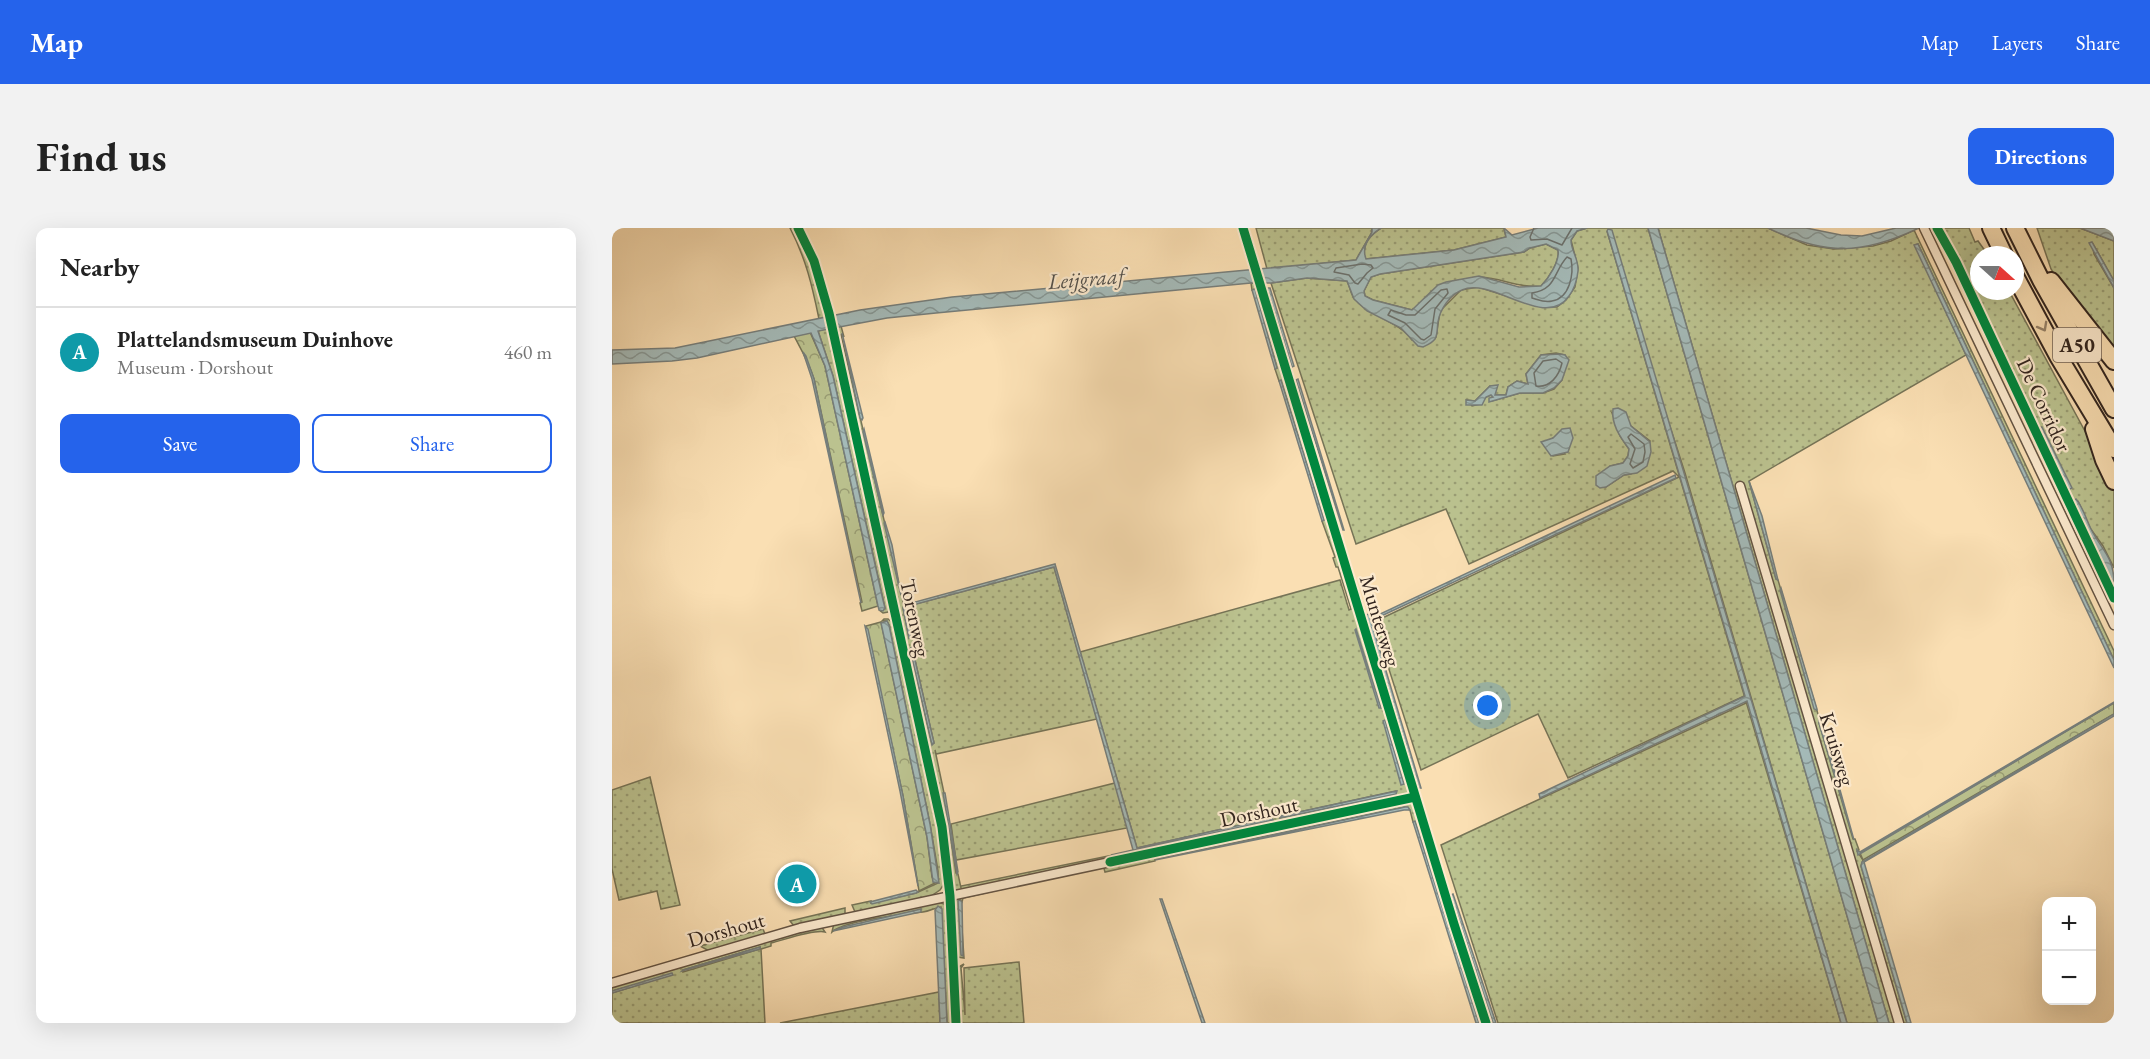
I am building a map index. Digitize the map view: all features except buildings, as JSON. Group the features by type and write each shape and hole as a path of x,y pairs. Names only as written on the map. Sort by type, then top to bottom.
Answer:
{"highway":[{"path":"1992,229 2000,246"},
{"name":"A50","path":"2018,234 2114,361"},
{"name":"A50","path":"2018,234 2069,332 2114,409"},
{"name":"A50","path":"2024,292 2085,403 2114,449"},
{"name":"A50","path":"2085,403 2104,460 2114,481"}],"street":[{"name":"Torenweg","path":"798,228 814,261 829,313 942,827 950,896 957,1023"},
{"name":"Munterweg","path":"1243,228 1444,892 1486,1023"},
{"name":"De Corridor","path":"1924,229 2114,625"},
{"name":"Kruisweg","path":"1740,486 1899,1023"},
{"name":"Dorshout","path":"612,983 800,928 1110,862"}],"green space":[{"path":"790,228 795,228 807,253 826,317 819,319 808,272"},
{"path":"1256,228 1372,228 1372,232 1356,260 1267,269"},
{"path":"1381,228 1504,228 1506,237 1454,250 1365,259 1364,249 1367,241"},
{"path":"1587,228 1648,228 1878,1023 1847,1023 1685,473 1607,231 1841,1023 1498,1023 1441,845 1746,703 1744,696 1568,778 1538,714 1421,770 1374,622 1679,477 1673,471 1469,564 1446,509 1356,544 1271,283 1307,278 1347,281 1353,296 1361,305 1399,328 1412,340 1436,337 1440,311 1461,290 1478,287 1541,307 1557,307 1566,300 1575,287 1578,268 1571,240 1577,231","holes":["1556,353 1565,355 1562,380 1554,389 1543,393 1520,393 1492,401 1491,395 1480,404 1472,406 1467,400 1475,401 1490,386 1495,390 1495,395 1506,395 1508,387 1517,381 1528,384 1526,374 1541,355","1612,413 1650,441 1631,474 1624,475 1606,487 1610,466 1623,463 1628,456 1629,449 1620,436","1553,438 1565,454 1553,456 1547,449"]},
{"path":"1658,228 1768,228 1807,245 1834,249 1873,246 1891,241 1914,230 2114,651 2114,660 1918,244 1915,245 1966,355 1749,481 1853,839 1855,839 1859,850 1857,851 1863,860 1861,866 1907,1023 1889,1023"},
{"path":"1941,228 1969,228 1975,242 1978,241 1982,246 1970,246 1970,283"},
{"path":"2037,228 2080,228 2114,241 2114,281 2092,242 2094,254 2114,288 2114,356 2069,297 2051,269"},
{"path":"1546,244 1558,250 1558,254 1553,269 1541,286 1524,286 1473,277 1445,289 1412,310 1365,296 1364,291 1371,277 1380,274 1524,252"},
{"path":"1251,283 1257,283 1411,793 1410,796 955,892 835,327 841,326 844,337 843,334 841,335 904,606 903,608 909,638 911,636 904,607 1054,567 1097,719 936,754 935,750 956,873 961,888 961,886 1273,820 1272,818 1137,848 1080,652 1340,580 1349,610 1351,609 1333,558 1335,557 1322,521 1324,520 1281,381 1275,369 1277,368 1255,289 1252,290","holes":["912,647 934,743 932,744 910,649","1396,791 1396,794 1280,818 1281,816"]},
{"path":"1978,300 2014,300 2114,489 2114,568 2103,546 2090,528 2078,501 2089,538 2114,584 2114,593","holes":["2041,427 2061,469 2068,490 2040,428"]},
{"path":"828,328 891,607 888,612 883,613 879,610 885,608 833,376 818,331"},
{"path":"810,332 825,366 878,606 862,611 860,603 862,602 814,379 794,336"},
{"path":"884,619 894,624 939,836 944,884 931,896 855,912 852,905 916,893 938,883 930,824 889,625 887,621 882,621"},
{"path":"881,622 935,883 919,891 903,796 866,626"},
{"path":"2114,703 2114,714 1863,860 1860,853"},
{"path":"650,777 680,905 661,909 657,891 619,900 612,869 612,790"},
{"path":"1115,783 1127,828 956,860 951,824"},
{"path":"1408,800 1413,802 1483,1023 1479,1023 1415,822 1413,822 1410,810 1405,807 1155,859 1155,861 1105,872 1103,865 1109,863"},
{"path":"1010,885 1012,887 963,898 962,902 960,900 964,958 958,957 954,904 958,897"},
{"path":"938,902 944,904 948,910 953,1023 947,1023 941,907 862,921 832,932 834,923"},
{"path":"845,908 845,914 794,926 790,921"},
{"path":"821,926 825,932 799,935 771,943 771,946 761,949 765,1023 612,1023 612,993 673,974 612,991 612,986","holes":["760,947 760,949 683,972 683,970"]},
{"path":"763,929 765,934 709,951 700,946"},
{"path":"1019,962 1024,1023 960,1023 957,968 964,964 961,968 965,1015 964,968"},
{"path":"939,992 940,1023 780,1023"}],"water":[{"path":"1372,228 1381,228 1373,234 1366,245 1366,259 1454,250 1506,237 1504,228 1512,235 1538,228 1587,228 1577,231 1571,240 1578,267 1577,278 1569,296 1559,305 1546,308 1533,306 1488,290 1474,288 1462,290 1446,303 1439,317 1435,339 1423,347 1418,346 1401,328 1367,311 1354,299 1347,281 1307,278 887,318 818,331 833,376 885,608 883,611 879,610 878,606 825,366 811,333 697,358 612,364 612,350 675,348 860,310 952,297 1356,260","holes":["1546,244 1558,250 1553,269 1541,286 1519,287 1479,276 1446,282 1438,285 1412,310 1365,296 1364,291 1371,277 1380,274 1524,252"]},
{"path":"1648,228 1658,228 1889,1023 1878,1023"},
{"path":"1768,228 1806,228 1841,235 1862,236 1896,228 1919,228 1879,243 1844,249 1808,244"},
{"path":"2080,228 2114,228 2114,241"},
{"path":"1608,229 1612,230 1847,1023 1841,1023 1747,701 1540,798 1539,794 1745,696"},
{"path":"2092,242 2114,281 2114,288 2089,243"},
{"path":"1918,244 2114,660 2114,668 1914,245"},
{"path":"1267,288 1270,288 1294,366 1292,367"},
{"path":"1255,289 1277,368 1275,369 1252,290"},
{"path":"842,333 863,418 862,420 860,418"},
{"path":"803,352 814,379 861,603 812,379"},
{"path":"1541,355 1565,355 1569,360 1562,380 1554,388 1543,393 1520,393 1489,402 1489,398 1493,397 1491,395 1486,397 1482,405 1466,405 1466,400 1475,401 1490,386 1498,385 1495,395 1506,395 1508,387 1517,381 1528,384 1526,374"},
{"path":"1298,379 1344,530 1296,380"},
{"path":"1281,380 1324,520 1322,521 1279,381"},
{"path":"1618,408 1626,412 1631,426 1650,442 1651,452 1647,466 1637,473 1624,475 1606,487 1600,488 1596,485 1596,476 1610,466 1623,463 1628,456 1629,449 1619,435 1613,420 1613,409"},
{"path":"2042,427 2072,488 2068,490 2040,428"},
{"path":"1570,428 1573,438 1568,452 1551,456 1541,442 1553,438 1562,429"},
{"path":"864,429 884,513 883,515 863,432"},
{"path":"1675,475 1676,478 1377,618 1378,615"},
{"path":"1749,481 1762,516 1778,580 1776,579"},
{"path":"2076,499 2110,560 2114,584 2089,538 2073,501"},
{"path":"884,523 892,545 901,595"},
{"path":"1055,564 1137,848 1272,818 1273,820 1111,855 1133,850 1054,567 905,607 911,636 909,638 904,605"},
{"path":"1781,588 1817,710 1814,709"},
{"path":"1369,614 1421,788 1419,788 1366,615"},
{"path":"887,621 930,824 939,883 933,882 927,837 881,623"},
{"path":"865,626 868,629 903,796 918,886 900,791"},
{"path":"1356,629 1381,708 1379,708"},
{"path":"912,647 934,743 932,745 910,649"},
{"path":"2114,702 1858,855 1857,850 1860,852"},
{"path":"2114,714 1864,862 1911,1023 1907,1023 1861,866 1862,862"},
{"path":"1385,720 1404,784 1401,785 1383,721"},
{"path":"1821,722 1854,840 1819,723"},
{"path":"1397,791 1396,794 1280,818 1281,816"},
{"path":"943,793 945,793 957,874"},
{"path":"1405,807 1410,810 1155,860"},
{"path":"1415,821 1479,1023 1476,1023 1413,822"},
{"path":"916,890 918,892 916,893 872,904 870,902"},
{"path":"1453,894 1496,1023 1493,1023 1451,895"},
{"path":"1160,899 1162,899 1205,1023 1202,1023"},
{"path":"958,901 962,902 963,956 961,955"},
{"path":"938,906 942,909 947,1023 940,1023 935,910"},
{"path":"921,909 921,912 833,931 843,927"},
{"path":"760,947 760,949 682,971 683,970"},
{"path":"672,973 673,975 612,993 612,991"}],"cycle path":[{"path":"798,228 814,261 829,313 942,827 950,896 956,1023"},
{"path":"1243,228 1486,1023"},
{"path":"1937,228 1956,262 2114,598"},
{"path":"1110,862 1415,797"}],"place":[{"name":"Plattelandsmuseum Duinhove","path":"797,884"}],"water label":[{"name":"Leijgraaf","path":"1086,278"}]}
